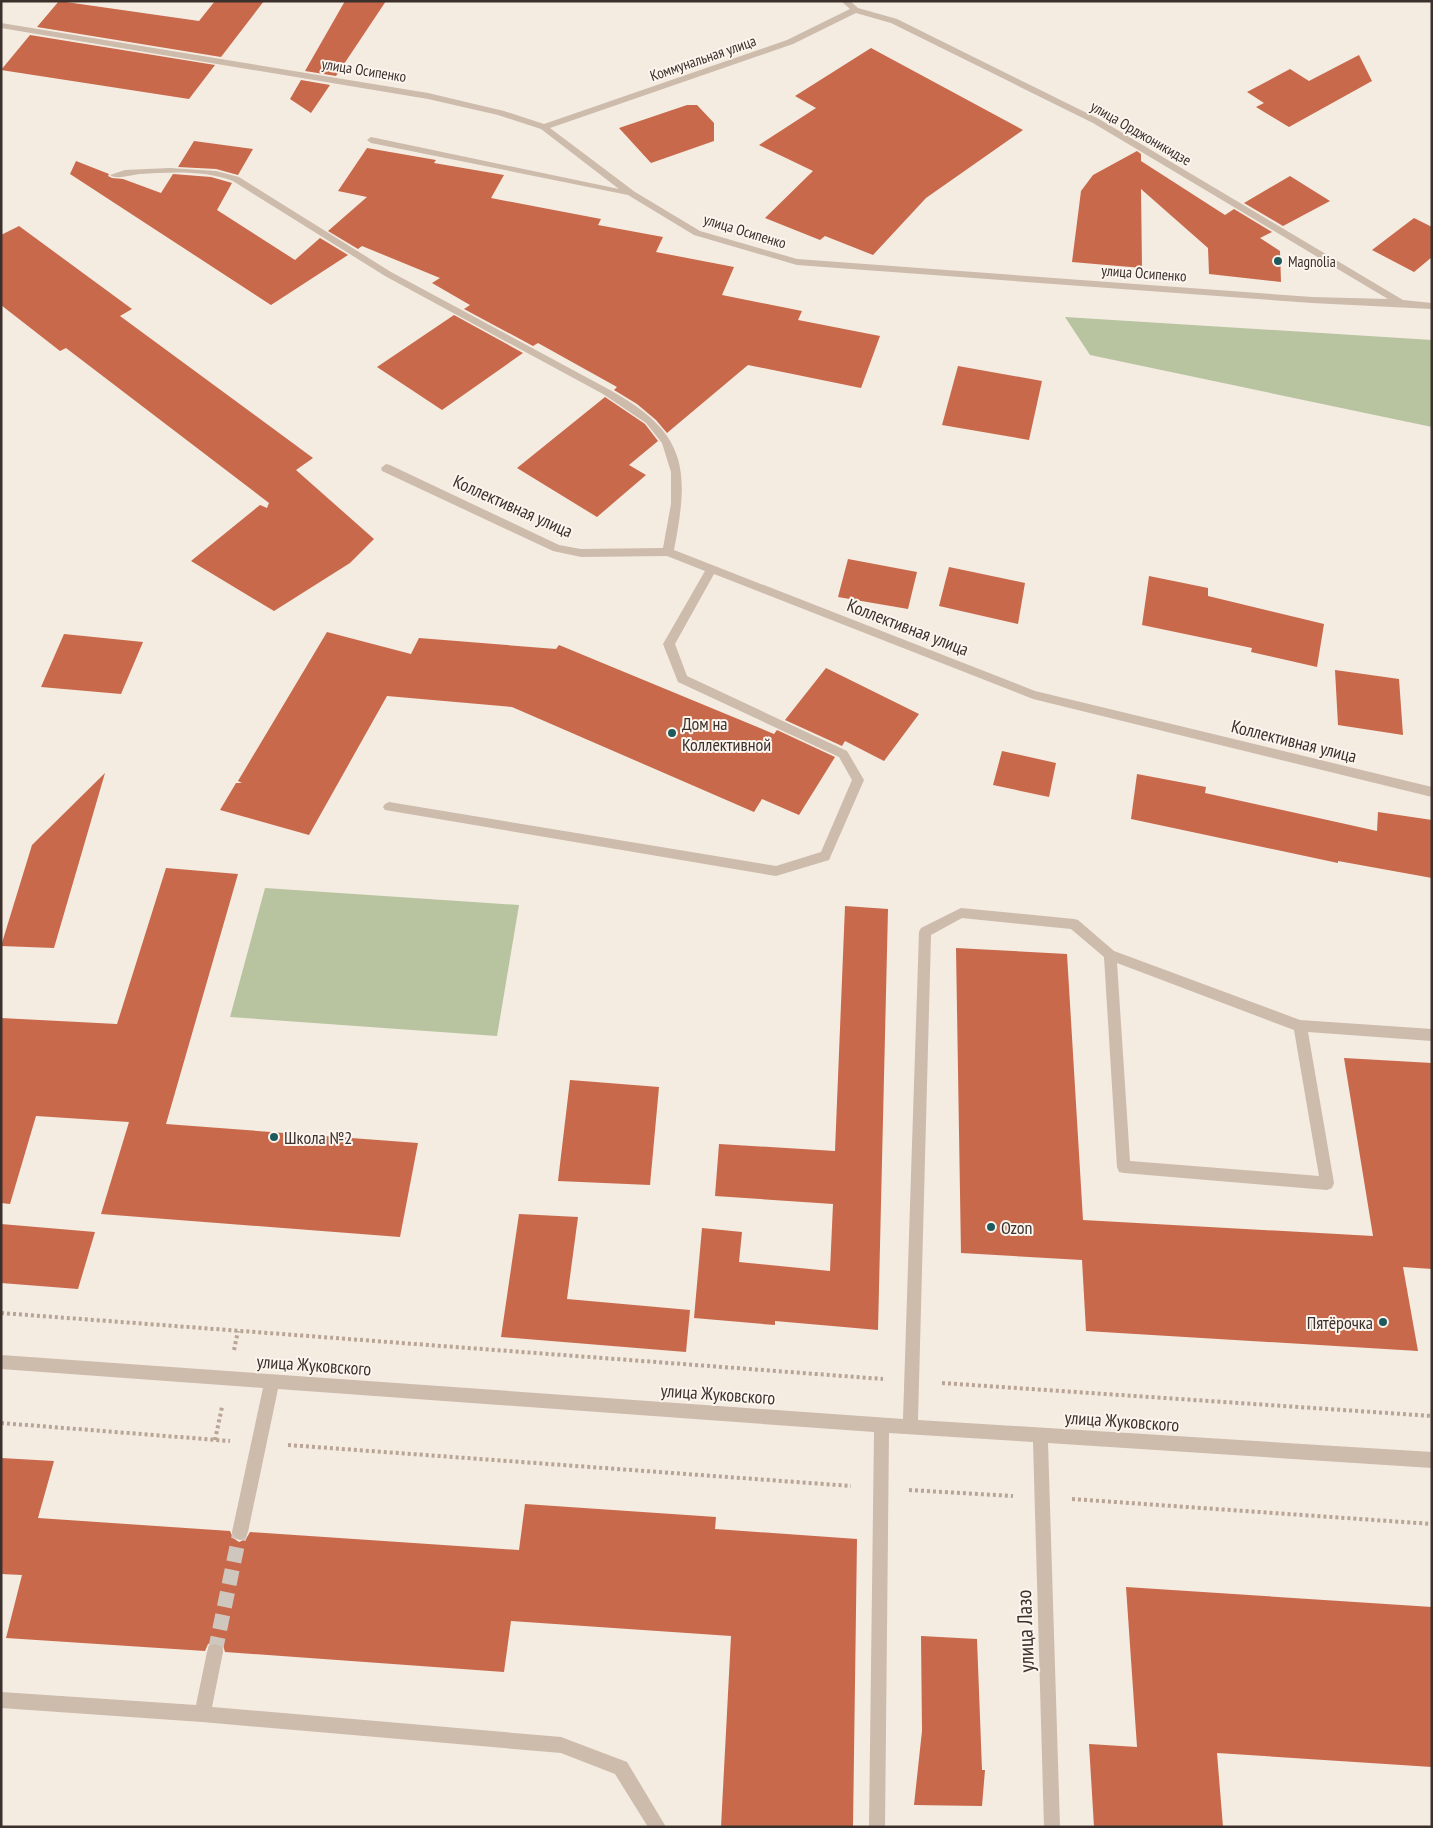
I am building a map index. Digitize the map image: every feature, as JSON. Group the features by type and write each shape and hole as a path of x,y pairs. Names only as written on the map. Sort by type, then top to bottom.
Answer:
{"street":[{"path":"845,1 855,10"},
{"name":"Коммунальная улица","path":"544,127 790,42 855,10"},
{"name":"улица Орджоникидзе","path":"855,10 894,21 1096,122 1401,303"},
{"name":"улица Осипенко","path":"1,25 428,96 501,113 544,127 632,194 697,233 797,262 1312,300 1432,306"},
{"path":"371,140 632,194"},
{"path":"114,175 129,171 202,172 228,176 278,204 388,274 599,388 645,417 657,428 666,442 676,474 678,495 668,552"},
{"name":"Коллективная улица","path":"386,468 557,548 581,553 668,552 1033,695 1432,792"},
{"path":"390,807 776,871 825,856 858,780 843,754 682,679 669,644 711,569"},
{"path":"910,1426 913,1381 925,932 961,913 1074,924 1110,955 1300,1026 1432,1035"},
{"path":"1110,955 1124,1167 1327,1183 1300,1026"},
{"name":"улица Жуковского","path":"1,1362 910,1426 1432,1460"},
{"path":"240,1532 272,1381"},
{"path":"876,1827 882,1424"},
{"name":"улица Лазо","path":"1040,1434 1052,1827"},
{"path":"202,1714 215,1652"},
{"path":"1,1700 202,1714 561,1745 621,1768 658,1827"}],"path":[{"path":"1,1313 913,1381 1432,1416"},
{"path":"1,1423 882,1488 1432,1524"}],"green space":[{"path":"1065,317 1432,340 1432,427 1090,355"},
{"path":"265,888 519,905 497,1036 230,1017"}],"building":[{"path":"59,1 199,21 215,1 264,1 221,57 37,27"},
{"path":"345,1 386,1 336,76 305,71"},
{"path":"30,35 215,65 189,99 1,70"},
{"path":"871,48 1023,130 926,198 873,255 825,236 820,240 765,218 813,171 759,145 816,108 795,96"},
{"path":"1359,55 1372,81 1289,127 1256,107 1264,103 1247,92 1290,69 1309,81"},
{"path":"301,80 330,85 311,113 290,99"},
{"path":"687,105 697,105 714,123 714,141 651,163 619,128"},
{"path":"194,141 253,149 238,175 216,169 178,167"},
{"path":"367,148 436,160 434,163 504,175 491,198 601,219 598,225 663,237 656,252 734,267 722,295 802,311 798,320 880,336 861,388 748,365 667,433 656,420 637,404 614,390 617,387 538,343 533,346 464,309 470,305 432,283 440,278 362,246 358,249 328,231 367,197 338,191"},
{"path":"1137,151 1141,154 1141,161 1225,215 1234,209 1272,232 1260,238 1280,251 1281,282 1209,274 1208,248 1141,189 1142,268 1072,262 1081,191 1093,175"},
{"path":"76,161 109,174 108,176 112,178 123,179 161,193 173,174 211,177 232,183 217,210 295,260 320,238 348,255 271,305 70,174"},
{"path":"1290,176 1330,201 1283,226 1244,203"},
{"path":"1414,218 1432,227 1432,257 1414,272 1372,250"},
{"path":"19,226 132,309 120,316 313,458 296,470 374,539 350,563 274,611 191,561 260,505 267,508 269,503 66,348 60,351 1,305 1,235"},
{"path":"454,315 523,353 442,410 377,367"},
{"path":"958,366 1042,381 1029,440 942,425"},
{"path":"605,397 645,424 658,441 629,465 646,475 597,517 517,468"},
{"path":"848,559 917,572 908,609 838,597"},
{"path":"949,567 1025,583 1018,624 939,606"},
{"path":"1149,576 1208,588 1208,596 1324,624 1317,667 1251,652 1252,648 1142,625"},
{"name":"Дом на Коллективной","path":"327,632 411,654 419,638 556,649 559,645 774,734 777,730 835,757 799,815 762,799 754,812 512,707 387,696 309,835 220,810 236,783 242,783 238,781"},
{"path":"64,634 143,642 121,694 41,687"},
{"path":"826,668 919,714 884,761 845,741 842,746 785,720"},
{"path":"1335,670 1399,679 1403,735 1338,725"},
{"path":"1002,751 1056,763 1049,797 993,785"},
{"path":"105,773 54,948 1,946 32,845"},
{"path":"1137,774 1206,787 1205,793 1377,831 1378,812 1432,820 1432,878 1338,861 1338,863 1131,819"},
{"path":"166,868 238,874 166,1124 418,1143 400,1237 101,1214 129,1122 36,1116 10,1204 1,1203 1,1018 117,1024"},
{"path":"845,906 888,909 878,1330 775,1321 775,1325 694,1318 702,1228 742,1232 739,1262 830,1271 833,1204 715,1196 719,1144 835,1151"},
{"path":"956,948 1067,954 1083,1220 1373,1236 1344,1058 1432,1063 1432,1269 1403,1267 1418,1351 1086,1331 1082,1260 961,1253"},
{"path":"570,1080 659,1087 650,1185 558,1181"},
{"path":"519,1214 578,1217 567,1299 690,1310 686,1352 501,1337"},
{"path":"1,1224 95,1232 78,1289 1,1283"},
{"path":"1,1458 54,1461 38,1518 230,1531 233,1538 239,1542 246,1539 250,1532 519,1550 525,1504 716,1517 715,1529 857,1539 853,1827 721,1827 731,1636 511,1621 504,1672 225,1652 223,1645 216,1642 208,1644 205,1651 6,1638 22,1575 1,1574"},
{"path":"1126,1587 1432,1607 1432,1767 1217,1753 1223,1827 1094,1827 1089,1744 1137,1747"},
{"path":"921,1636 977,1639 982,1770 985,1770 982,1806 914,1805 922,1731"}],"tunnel":[{"path":"215,1652 240,1532"}],"place":[{"name":"Magnolia","path":"1278,261"},
{"name":"Дом на Коллективной","path":"672,733"},
{"name":"Школа №2","path":"274,1137"},
{"name":"Ozon","path":"991,1227"},
{"name":"Пятёрочка","path":"1383,1322"}]}
